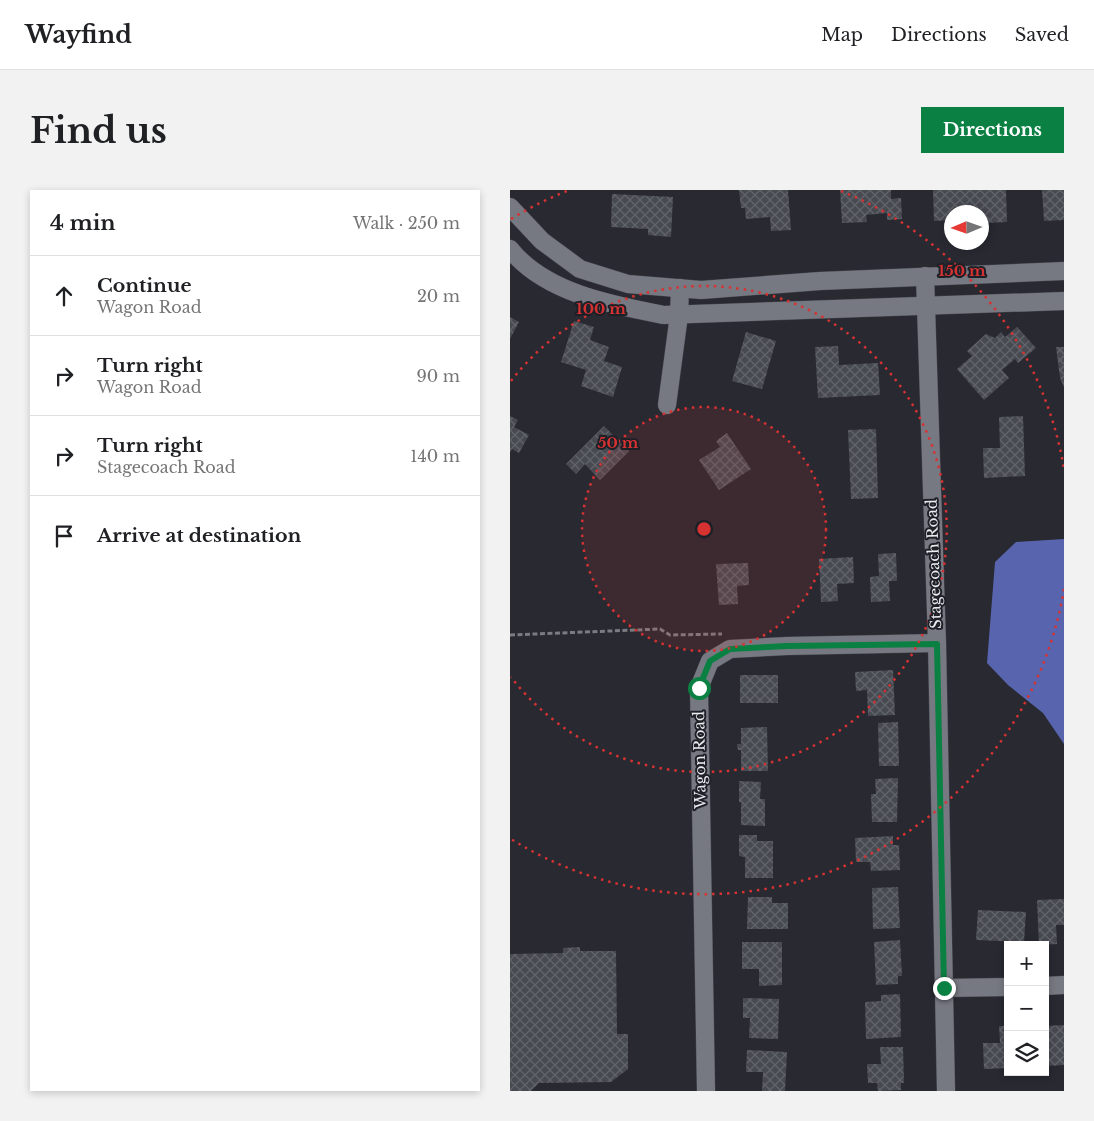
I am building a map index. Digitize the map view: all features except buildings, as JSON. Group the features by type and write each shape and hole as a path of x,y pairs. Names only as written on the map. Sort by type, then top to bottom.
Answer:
{"street":[{"path":"512,213 542,242 580,269 628,284 702,290 820,281 1064,271"},
{"path":"510,249 520,261 556,284 607,304 664,315 1064,301"},
{"name":"Stagecoach Road","path":"926,276 937,644 946,1091"},
{"path":"667,405 679,315 680,288"},
{"name":"Wagon Road","path":"706,1091 699,688 710,661 730,649 787,646 937,644"},
{"path":"1049,986 1064,985"},
{"path":"944,988 1004,987"}],"water":[{"path":"1064,539 1064,744 1043,713 1008,685 987,663 995,562 1016,542"}],"route":[{"path":"699,688 710,661 730,649 787,646 937,644 944,988"}]}
